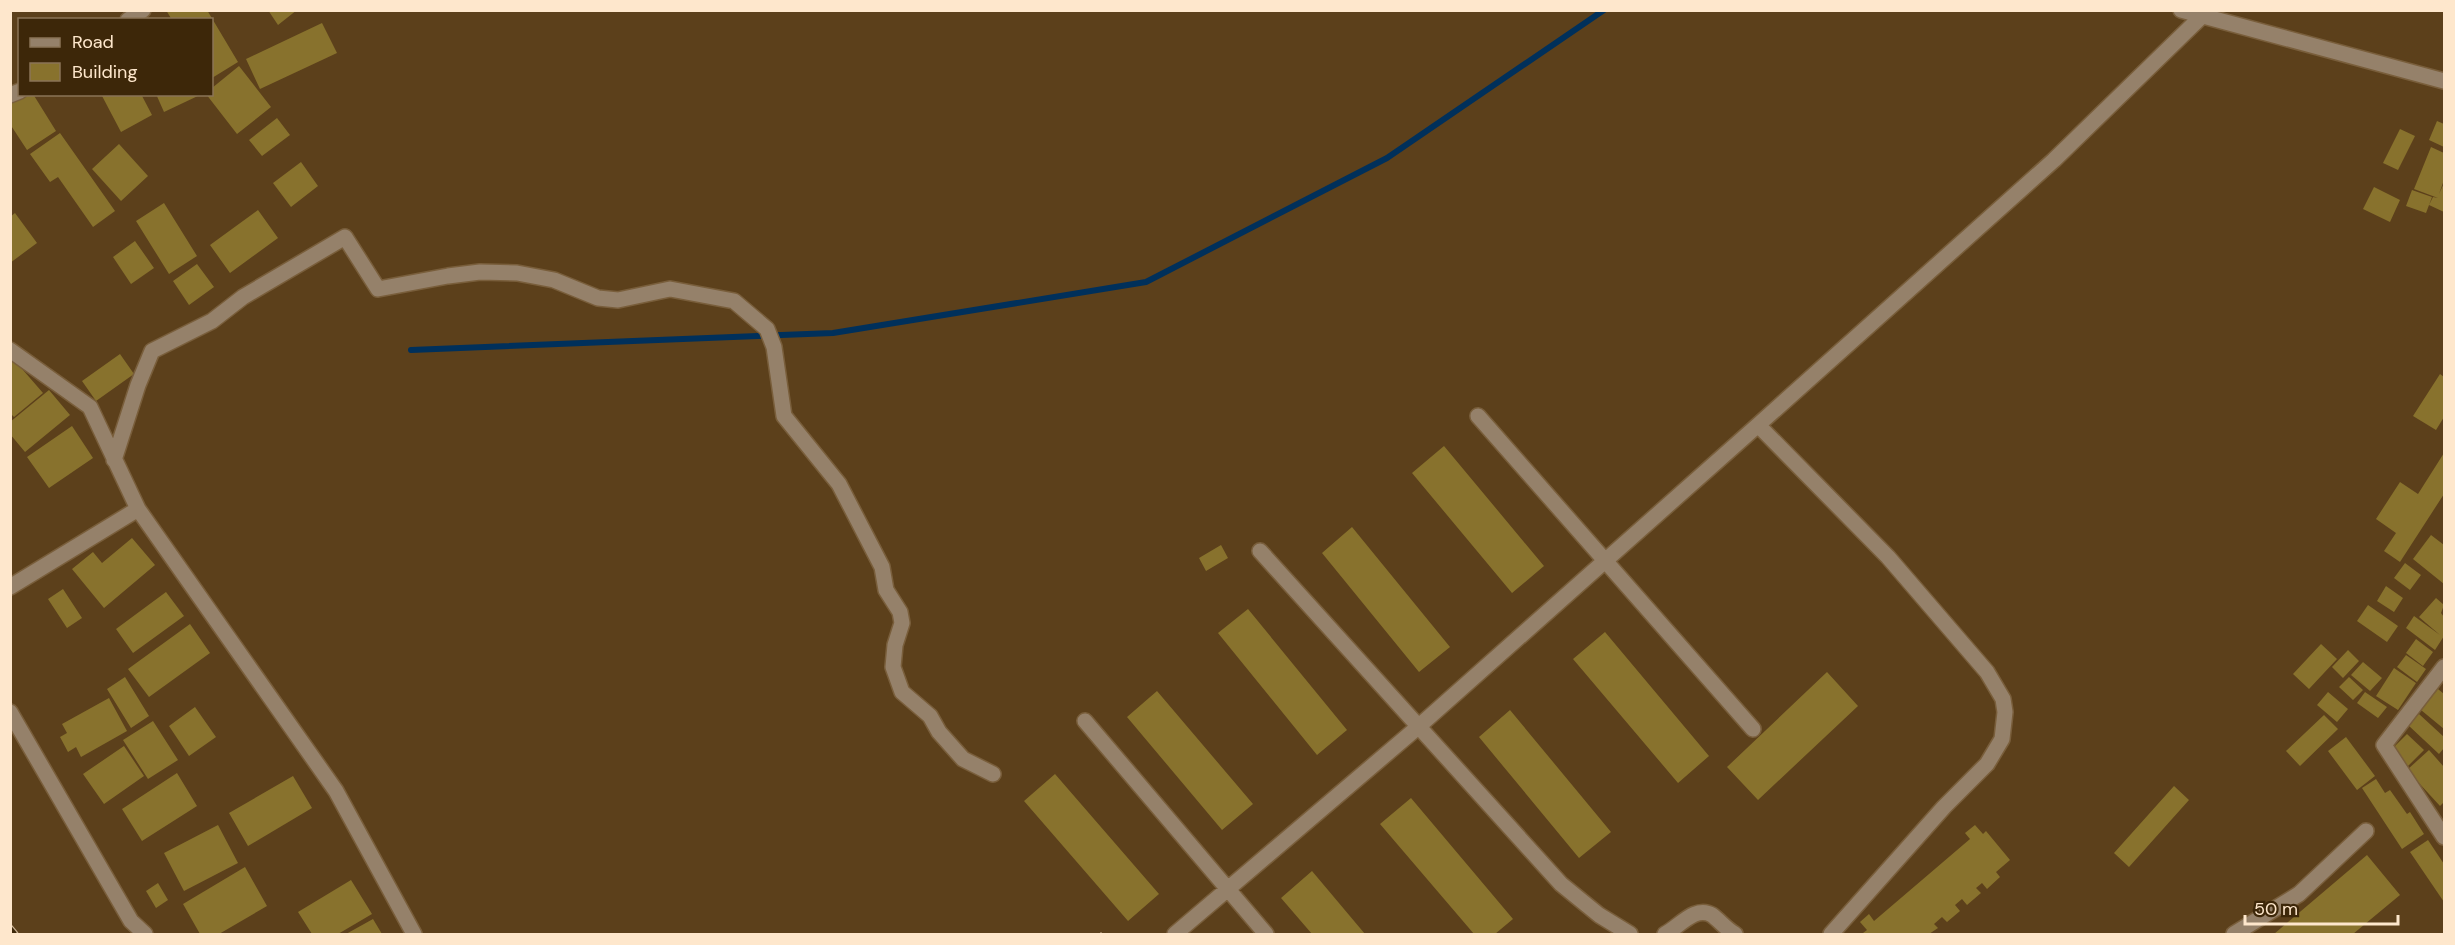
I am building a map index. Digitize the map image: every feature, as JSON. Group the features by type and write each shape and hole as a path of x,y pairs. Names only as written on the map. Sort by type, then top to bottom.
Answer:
{"street":[{"path":"2181,10 2445,81"},
{"path":"1175,934 1418,727 1758,425 2054,160 2202,16"},
{"path":"114,460 138,385 152,351 212,321 243,297 345,237 378,289 448,276 517,273 554,280 598,298 618,300 669,289 734,301 767,329 774,347 784,416 839,484 882,567 886,590 900,612 902,623 895,645 893,667 902,692 930,716 963,759 993,774"},
{"path":"10,350 90,407 138,509 336,790 414,934"},
{"path":"1479,416 1753,729"},
{"path":"1758,425 1888,557 1987,672 2003,699 2006,712 2002,739 1987,765 1944,807 1832,934"},
{"path":"10,587 138,509"},
{"path":"1260,551 1561,884 1599,915 1630,934"},
{"path":"2445,667 2384,745 2445,837"},
{"path":"10,712 131,921 145,934"},
{"path":"1084,721 1266,934"},
{"path":"2234,934 2299,894 2366,831"},
{"path":"1665,934 1679,926 1691,915 1701,912 1710,914 1734,934"}],"building":[{"path":"166,10 207,10 212,18 171,18"},
{"path":"268,10 297,10 278,25"},
{"path":"213,20 238,62 213,77"},
{"path":"322,23 337,53 260,89 246,59"},
{"path":"239,66 271,107 237,134 208,96 213,96 213,87"},
{"path":"18,96 34,96 56,131 27,150 10,124 10,101"},
{"path":"102,96 142,96 152,115 121,132"},
{"path":"157,96 198,96 164,112"},
{"path":"277,118 290,135 262,156 249,140"},
{"path":"2437,121 2444,124 2444,147 2429,140"},
{"path":"2400,129 2415,136 2398,170 2383,163"},
{"path":"60,133 115,211 93,227 58,177 50,182 30,154"},
{"path":"119,144 148,176 121,201 92,169"},
{"path":"2431,147 2444,153 2444,180 2439,194 2444,183 2444,212 2429,205 2433,197 2438,198 2414,189"},
{"path":"301,162 318,186 291,207 273,183"},
{"path":"2374,187 2400,200 2390,222 2363,209"},
{"path":"2412,190 2432,197 2426,213 2406,206"},
{"path":"164,203 197,256 169,274 136,221"},
{"path":"258,210 278,238 230,273 210,245"},
{"path":"15,213 37,243 10,263 10,217"},
{"path":"135,241 154,268 131,284 113,257"},
{"path":"197,264 214,287 189,305 173,281"},
{"path":"120,354 134,374 96,401 82,381"},
{"path":"10,355 43,393 14,417 10,413"},
{"path":"2440,374 2444,377 2444,417 2436,430 2413,416"},
{"path":"49,390 70,415 25,452 10,434 10,422"},
{"path":"72,426 93,458 49,488 27,457"},
{"path":"1444,446 1544,566 1512,593 1412,473"},
{"path":"2444,453 2444,494 2400,562 2384,551 2396,533 2376,519 2400,482 2418,494"},
{"path":"1352,527 1450,647 1419,672 1322,553"},
{"path":"2431,535 2444,545 2444,584 2413,559"},
{"path":"132,538 155,565 104,608 72,569 93,552 102,563"},
{"path":"1221,545 1228,558 1206,571 1199,558"},
{"path":"2405,563 2421,575 2410,590 2394,578"},
{"path":"2386,586 2403,598 2394,612 2377,601"},
{"path":"63,589 82,618 67,628 48,599"},
{"path":"166,592 184,616 133,653 116,629"},
{"path":"2436,598 2444,605 2441,613 2444,617 2444,636 2435,650 2406,628 2414,616 2440,635 2419,617"},
{"path":"2368,605 2398,626 2387,642 2357,621"},
{"path":"1248,609 1347,730 1317,755 1218,633"},
{"path":"190,624 210,653 149,697 128,669"},
{"path":"1605,632 1709,756 1678,783 1573,659"},
{"path":"2416,639 2433,652 2423,666 2406,653"},
{"path":"2321,644 2337,659 2309,689 2293,674"},
{"path":"2348,650 2359,661 2343,678 2332,667"},
{"path":"2406,655 2426,669 2417,682 2397,667"},
{"path":"2363,662 2382,678 2370,691 2351,675"},
{"path":"2394,668 2416,683 2398,710 2376,696"},
{"path":"1827,672 1858,706 1758,800 1727,767"},
{"path":"125,677 149,716 131,728 107,689"},
{"path":"2349,677 2363,690 2353,700 2339,687"},
{"path":"2438,689 2444,694 2444,729 2421,710"},
{"path":"1157,691 1253,804 1222,830 1127,717"},
{"path":"2328,692 2348,709 2337,722 2317,705"},
{"path":"2365,692 2387,707 2378,718 2357,703"},
{"path":"109,698 127,731 81,757 76,747 68,752 60,737 67,733 62,724"},
{"path":"195,707 216,737 189,756 169,726"},
{"path":"1510,710 1611,832 1579,858 1479,737"},
{"path":"2419,714 2444,737 2444,748 2439,754 2408,725"},
{"path":"2324,715 2338,729 2300,766 2286,751"},
{"path":"153,721 178,760 148,779 123,740"},
{"path":"2407,734 2424,750 2407,767 2390,751"},
{"path":"2346,737 2375,776 2357,790 2328,751"},
{"path":"124,746 144,776 104,804 83,774"},
{"path":"2429,750 2444,767 2444,802 2440,806 2407,770"},
{"path":"177,773 197,806 142,841 122,809"},
{"path":"1055,774 1159,894 1128,921 1024,801"},
{"path":"293,776 312,808 248,846 229,813"},
{"path":"2376,779 2385,793 2390,790 2407,814 2410,812 2424,834 2402,849 2362,788"},
{"path":"2174,786 2189,800 2129,867 2114,853"},
{"path":"1411,798 1513,919 1495,934 1474,934 1380,824"},
{"path":"218,825 238,863 184,891 164,853"},
{"path":"1975,825 1983,834 1986,831 2010,860 1996,872 2000,877 1987,889 1982,883 1976,888 1981,893 1967,905 1962,899 1955,905 1960,911 1947,922 1942,917 1934,924 1938,928 1929,934 1863,933 1867,930 1860,922 1869,914 1874,921 1970,839 1965,833"},
{"path":"2428,840 2444,864 2444,902 2410,852"},
{"path":"2367,855 2400,895 2353,934 2274,934"},
{"path":"245,867 267,906 219,934 200,934 183,904"},
{"path":"1312,871 1365,934 1312,934 1281,898"},
{"path":"351,880 372,914 338,934 312,934 298,912"},
{"path":"158,883 168,900 156,908 146,891"},
{"path":"373,919 382,934 346,934"}],"waterway":[{"path":"411,350 833,333 1146,282 1387,158 1604,10"}],"railway":[{"path":"10,928 15,934"}]}
